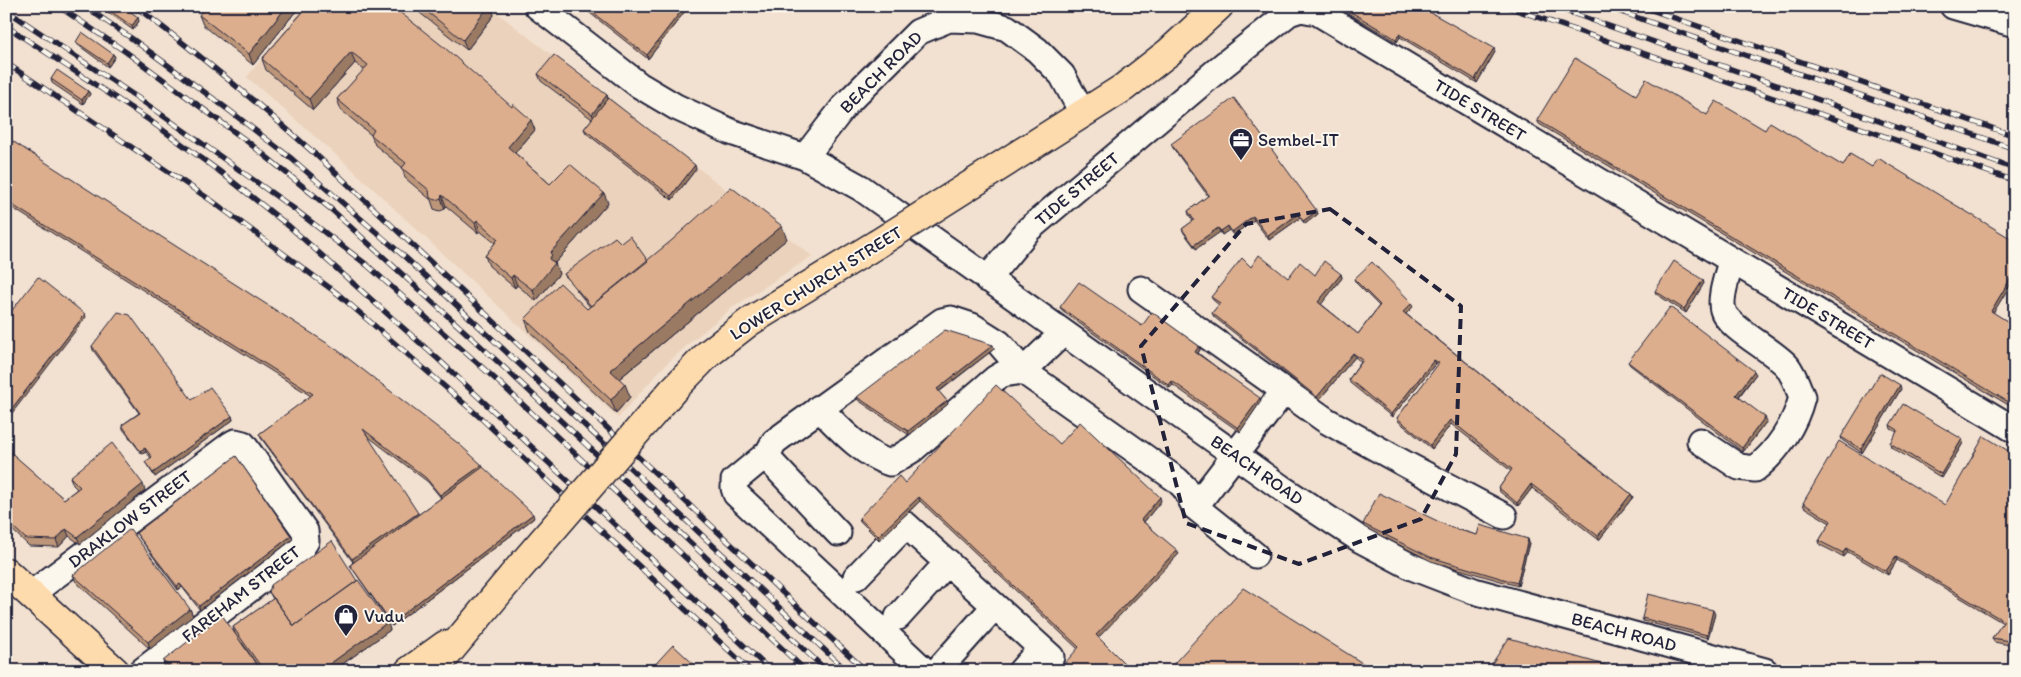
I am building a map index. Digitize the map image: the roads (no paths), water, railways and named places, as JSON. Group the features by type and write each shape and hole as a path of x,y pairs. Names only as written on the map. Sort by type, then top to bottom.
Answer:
{"main road":[{"name":"LOWER CHURCH STREET","path":"433,671 673,390 708,354 749,322 877,244 1123,88 1169,52 1219,6"},
{"path":"6,572 31,594 105,668"},
{"name":"LOWER CHURCH STREET","path":"410,671 471,626"}],"street":[{"name":"BEACH ROAD","path":"537,6 639,85 676,107 731,132 805,156 862,188 1234,455 1360,540 1412,567 1474,591 1765,671"},
{"path":"1953,6 2015,24"},
{"name":"TIDE STREET","path":"987,279 1029,229 1221,67 1289,13 1301,9 1317,12 2015,430"},
{"name":"BEACH ROAD","path":"805,156 846,104 918,32 949,19 978,20 1007,28 1037,50 1062,75 1083,114"},
{"path":"1700,441 1739,467 1755,469 1769,458 1797,415 1802,397 1787,366 1777,356 1730,322 1723,312 1722,302 1731,261"},
{"path":"1141,289 1327,421 1504,516"},
{"path":"924,671 736,494 734,481 768,453 774,442 942,321 951,319 972,326 999,343 1023,371 1177,480 1185,488 1196,507 1255,555"},
{"path":"820,408 844,434 880,460 890,463 913,449 996,378 1003,374 1023,371 1063,333"},
{"path":"1196,507 1284,391"},
{"name":"DRAKLOW STREET","path":"31,594 230,445 239,443 246,447 305,531"},
{"path":"768,453 772,463 838,533"},
{"path":"856,577 906,525 1046,653 1021,671"},
{"name":"FAREHAM STREET","path":"142,671 300,550 306,541 305,531"},
{"path":"898,617 948,562"},
{"path":"937,671 995,606"}],"railway":[{"path":"58,6 126,52 248,142 332,210 509,372 827,671"},
{"path":"84,6 131,38 292,159 406,258 847,671"},
{"path":"135,6 238,88 338,175 866,671"},
{"path":"1505,6 2015,181"},
{"path":"1552,6 2015,169"},
{"path":"1604,6 2015,149"},
{"path":"1640,6 2015,136"},
{"path":"6,10 138,98 293,208 367,265 502,385 806,671"},
{"path":"6,26 149,120 223,174 290,227 438,359 771,671"},
{"path":"6,63 212,201 338,294 482,419 751,671"}],"place":[{"name":"Sembel-IT","path":"1241,161"},
{"name":"Vudu","path":"346,637"}]}
